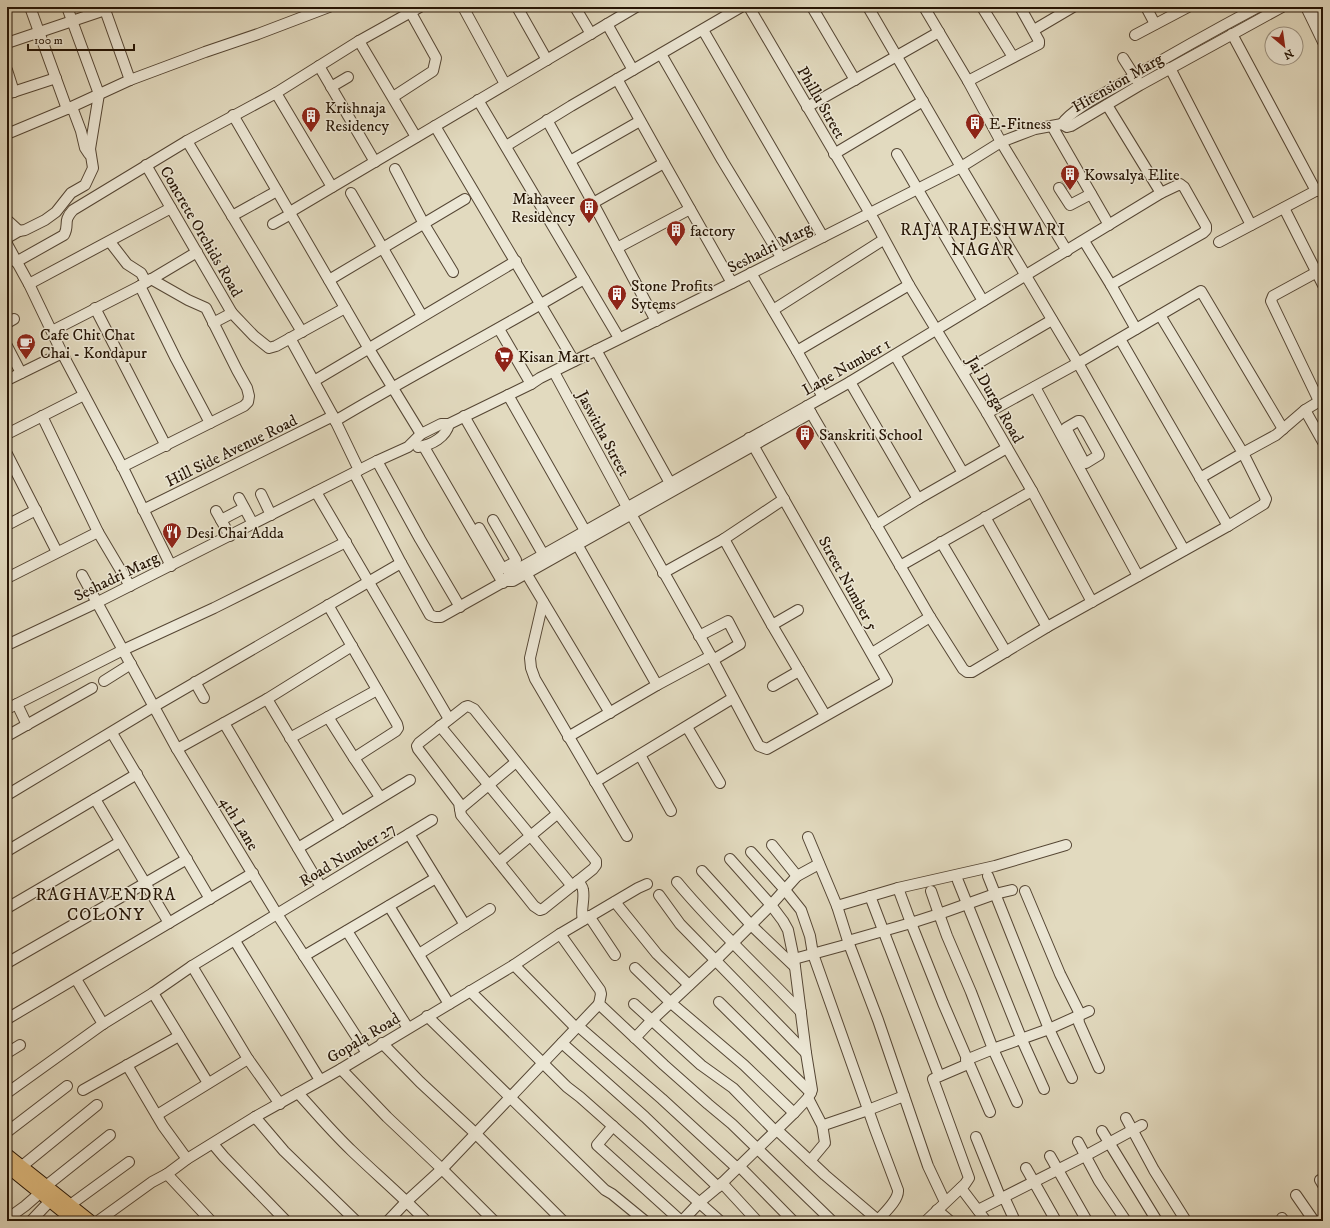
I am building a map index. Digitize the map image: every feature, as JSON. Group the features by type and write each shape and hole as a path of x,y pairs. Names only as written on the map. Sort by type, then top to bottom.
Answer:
{"main road":[{"path":"7,1155 14,1168 43,1190 70,1205 90,1221"},
{"path":"43,1190 50,1201 75,1221"}],"street":[{"path":"7,238 45,220 56,212 71,193 85,186 94,163 85,148 81,131 56,78 30,7"},
{"path":"67,7 100,94 92,134 91,156"},
{"path":"7,134 70,108 130,80 329,7"},
{"path":"16,262 64,235 66,221 73,210 187,141 276,93 359,41 420,7"},
{"path":"463,7 505,84"},
{"path":"517,7 547,60"},
{"path":"575,7 591,34"},
{"path":"273,224 332,187 634,7"},
{"path":"506,146 547,120 741,7"},
{"name":"Phillu Street","path":"749,7 869,213"},
{"path":"812,7 855,80"},
{"path":"868,7 1078,363 1184,550"},
{"path":"924,7 968,80 1001,142 1067,251"},
{"path":"982,7 1013,57"},
{"path":"968,80 1039,44 1039,40 1034,30 1020,7"},
{"path":"1034,30 1072,7"},
{"path":"1146,7 1155,24"},
{"path":"1136,34 1188,7"},
{"name":"Hitension Marg","path":"1057,125 1072,113 1134,76 1258,7"},
{"name":"Hitension Marg","path":"1057,125 1071,126 1170,68 1282,7"},
{"path":"1306,7 1323,42"},
{"path":"1315,7 1323,23"},
{"path":"7,43 73,22 105,9 130,80"},
{"path":"393,97 433,70 435,65 436,58 410,13"},
{"path":"607,24 633,70"},
{"path":"703,30 823,237"},
{"path":"807,107 939,32"},
{"path":"1219,242 1319,189 1232,34"},
{"path":"359,41 416,137"},
{"path":"661,54 722,160 781,257"},
{"path":"1123,58 1140,86"},
{"path":"332,85 324,67 337,59"},
{"path":"319,66 332,85 375,162"},
{"path":"1170,68 1251,225"},
{"path":"7,70 10,93 56,78"},
{"path":"332,85 348,77"},
{"path":"617,79 732,283"},
{"path":"276,93 332,187"},
{"path":"478,100 619,338"},
{"path":"834,154 923,101"},
{"path":"1107,105 1161,194"},
{"path":"233,115 368,349 421,434"},
{"path":"547,120 656,320"},
{"path":"570,161 640,121"},
{"path":"1057,125 1077,178 1110,225"},
{"name":"Seshadri Marg","path":"7,645 96,603 408,447 421,434 441,424 449,424 532,384 540,378 619,338 823,237 961,167 1001,142 1035,128 1057,125"},
{"path":"435,126 574,361"},
{"path":"187,141 302,332"},
{"path":"896,154 983,301"},
{"path":"593,203 664,163"},
{"name":"Concrete Orchids Road","path":"146,165 232,313 254,336 269,348 276,346 290,338"},
{"path":"395,170 424,224 453,272"},
{"name":"Lane Number 1","path":"752,442 809,410 823,397 1180,184 1184,187 1206,226 1206,230 1111,285"},
{"path":"1059,188 1070,205 1087,192"},
{"path":"232,216 277,191"},
{"path":"351,192 382,249 422,316"},
{"path":"329,280 466,199"},
{"path":"29,284 171,208"},
{"path":"1284,208 1323,285"},
{"path":"617,248 690,209"},
{"name":"Jai Durga Road","path":"869,213 909,285 963,372 1032,491 1092,602"},
{"path":"7,220 19,231"},
{"path":"773,310 883,240"},
{"path":"1084,241 1136,329"},
{"path":"110,242 127,264 141,273 146,282 176,359 210,424"},
{"path":"7,244 29,284 62,353 122,467 170,566"},
{"path":"52,331 146,282 197,252"},
{"path":"314,381 516,261"},
{"path":"1200,478 1276,435 1305,410 1321,400 1271,301 1273,296 1317,272"},
{"path":"751,273 823,397"},
{"name":"Hill Side Avenue Road","path":"143,510 334,419 499,329 584,279"},
{"path":"122,467 244,406 248,402 249,396 247,388 236,370 206,308 146,282"},
{"path":"797,351 909,285"},
{"path":"987,413 1078,363 1201,290 1283,429"},
{"path":"95,308 166,446"},
{"path":"345,308 290,338 334,419 357,472 401,562 430,615 441,617 504,582 513,581 543,554 575,541"},
{"path":"213,323 232,313"},
{"path":"809,410 930,617 963,669 966,672 972,672 1047,627 1228,526 1264,504 1266,499 1242,453 1160,315"},
{"path":"963,372 1052,320"},
{"path":"499,329 532,384"},
{"path":"1120,338 1228,526"},
{"path":"7,346 21,373"},
{"path":"596,350 670,483"},
{"path":"7,380 62,353"},
{"path":"895,355 963,473"},
{"name":"Jaswitha Street","path":"554,372 662,573 712,658 759,746 764,749 771,748 825,715"},
{"path":"850,382 918,500"},
{"path":"1035,387 1078,458 1138,576"},
{"path":"7,434 84,395"},
{"path":"508,395 587,534"},
{"path":"1305,410 1323,442"},
{"path":"42,416 98,532 130,586"},
{"path":"464,416 543,554"},
{"path":"1066,436 1066,427 1079,421 1099,455 1086,463 1078,458"},
{"name":"Seshadri Marg","path":"408,447 430,444 447,432 449,424"},
{"path":"629,511 670,483 752,442"},
{"path":"524,570 752,442"},
{"name":"Street Number 5","path":"752,442 887,681 825,715"},
{"path":"424,446 486,547 504,582"},
{"path":"876,525 1007,448"},
{"path":"7,454 57,552"},
{"path":"377,462 460,607"},
{"path":"900,566 1032,491"},
{"path":"316,492 369,581 445,723 489,785 572,886 574,897 582,899 582,915 586,918 614,956"},
{"path":"261,494 271,515"},
{"path":"239,498 253,524"},
{"path":"662,573 724,539 784,499"},
{"path":"230,536 219,515 244,508"},
{"path":"7,524 36,510"},
{"path":"985,517 1047,627"},
{"path":"479,528 486,547 502,568 515,562 516,560 493,520"},
{"path":"7,578 98,532"},
{"path":"486,547 503,537"},
{"path":"724,539 772,625 785,656 799,671 825,715"},
{"path":"575,541 657,685"},
{"path":"7,709 123,650 214,608 346,542"},
{"path":"941,542 1006,652"},
{"path":"7,795 195,682 401,562"},
{"path":"524,570 610,713"},
{"name":"4th Lane","path":"82,575 177,749 277,914 366,1053"},
{"path":"543,602 530,658 531,668 535,679 568,737 627,836"},
{"path":"328,605 398,728 396,731 354,758"},
{"path":"772,625 798,610"},
{"path":"872,653 930,617"},
{"path":"568,737 657,685 740,644 727,620 699,636"},
{"path":"177,749 267,699 352,646"},
{"path":"104,681 131,664"},
{"path":"773,686 789,675 799,671"},
{"path":"195,682 204,698"},
{"path":"7,736 92,688"},
{"path":"290,738 377,690"},
{"path":"595,782 734,698"},
{"path":"267,699 341,822"},
{"path":"17,704 27,725"},
{"path":"468,706 472,708 596,861 596,865 593,870 547,907 540,910 534,906 461,815 459,803 418,749 419,743 445,723 465,707 468,706"},
{"path":"328,717 380,797"},
{"path":"224,723 321,887"},
{"path":"687,727 720,783"},
{"path":"112,732 210,899"},
{"path":"640,755 671,811"},
{"path":"460,809 516,762"},
{"path":"7,851 137,774"},
{"path":"298,848 410,780"},
{"path":"94,799 169,924"},
{"path":"499,862 557,814"},
{"name":"Road Number 27","path":"7,1093 103,1024 153,994 192,966 432,820"},
{"path":"409,834 465,925"},
{"path":"808,837 837,906 848,943 874,1009 928,1166 945,1202"},
{"path":"7,908 120,842"},
{"path":"772,845 797,876"},
{"path":"837,906 898,888 995,866 1066,845"},
{"path":"634,1004 701,1065 733,1088 810,1161 879,1221 895,1199 898,1194 898,1190 813,954 810,936 801,910 751,852"},
{"path":"7,963 187,859"},
{"path":"613,1126 597,1145 681,1221 720,1185 810,1096 813,1086 806,1053 795,963 788,930 771,905 730,859"},
{"path":"635,1038 670,1002 715,961 771,905 797,876 819,864"},
{"path":"702,871 750,925 795,963"},
{"path":"7,1019 253,873"},
{"path":"988,876 1049,1029 1072,1078"},
{"path":"304,956 436,878"},
{"path":"958,881 1022,1040 1044,1089"},
{"path":"677,882 732,943 801,1012"},
{"name":"Gopala Road","path":"98,1221 152,1182 168,1174 187,1159 514,965 586,918 647,884"},
{"path":"898,888 967,1062 990,1112"},
{"path":"795,963 813,954 939,914 995,894 1012,890"},
{"path":"931,891 947,936 993,1049 1017,1102"},
{"path":"1025,891 1060,974 1082,1013 1079,1022 1099,1068"},
{"path":"659,895 680,924 806,1053"},
{"path":"870,896 939,1076"},
{"path":"615,902 657,954 689,985"},
{"path":"389,906 449,1004"},
{"path":"419,954 490,909"},
{"path":"347,931 408,1028"},
{"path":"388,1221 407,1201 442,1169 599,1004 601,994 600,990 560,934"},
{"path":"235,941 320,1080"},
{"path":"514,965 577,1027 662,1098 738,1167 793,1221"},
{"path":"192,966 248,1059 280,1104"},
{"path":"635,968 670,1002 744,1065 794,1113"},
{"path":"76,979 103,1024"},
{"path":"470,991 567,1087 720,1221"},
{"path":"153,994 208,1084"},
{"path":"719,1002 810,1096 822,1124 825,1144 810,1161"},
{"path":"599,1004 758,1148 832,1221"},
{"path":"926,1221 961,1188 969,1178 932,1079 993,1049 1022,1040 1082,1013"},
{"path":"427,1016 605,1190 645,1221"},
{"path":"83,1090 179,1036"},
{"path":"382,1043 420,1082 476,1133 563,1221"},
{"path":"562,1043 720,1185 757,1221"},
{"path":"7,1053 20,1045"},
{"path":"157,1115 248,1059"},
{"path":"127,1065 157,1115 187,1159"},
{"path":"341,1068 387,1117 494,1221"},
{"path":"7,1132 67,1086"},
{"path":"298,1093 353,1152 407,1201 426,1221"},
{"path":"822,1124 868,1110 904,1096"},
{"path":"14,1168 97,1105"},
{"path":"255,1118 284,1151 356,1221"},
{"path":"1126,1118 1137,1128 1154,1170 1186,1221"},
{"path":"978,1210 1137,1128"},
{"path":"1102,1131 1108,1144 1157,1221"},
{"path":"7,1219 26,1206 43,1190 110,1135"},
{"path":"976,1137 1002,1198 1016,1221"},
{"path":"1078,1142 1111,1200 1126,1221"},
{"path":"213,1144 286,1221"},
{"path":"1050,1156 1087,1221"},
{"path":"70,1205 129,1162"},
{"path":"1026,1168 1056,1221"},
{"path":"168,1174 211,1221"},
{"path":"961,1188 986,1221"},
{"path":"1296,1195 1314,1221"},
{"path":"31,1221 50,1201"},
{"path":"937,1210 950,1221"}],"tunnel":[{"path":"1059,188 1073,180"}],"place":[{"name":"Krishnaja Residency","path":"311,133"},
{"name":"E-Fitness","path":"975,140"},
{"name":"Kowsalya Elite","path":"1070,191"},
{"name":"Mahaveer Residency","path":"589,224"},
{"name":"factory","path":"676,247"},
{"name":"Stone Profits Sytems","path":"617,311"},
{"name":"Cafe Chit Chat Chai - Kondapur","path":"26,360"},
{"name":"Kisan Mart","path":"504,373"},
{"name":"Sanskriti School","path":"805,451"},
{"name":"Desi Chai Adda","path":"172,549"}],"district":[{"name":"RAJA RAJESHWARI NAGAR","path":"983,239"},
{"name":"RAGHAVENDRA COLONY","path":"106,904"}]}
